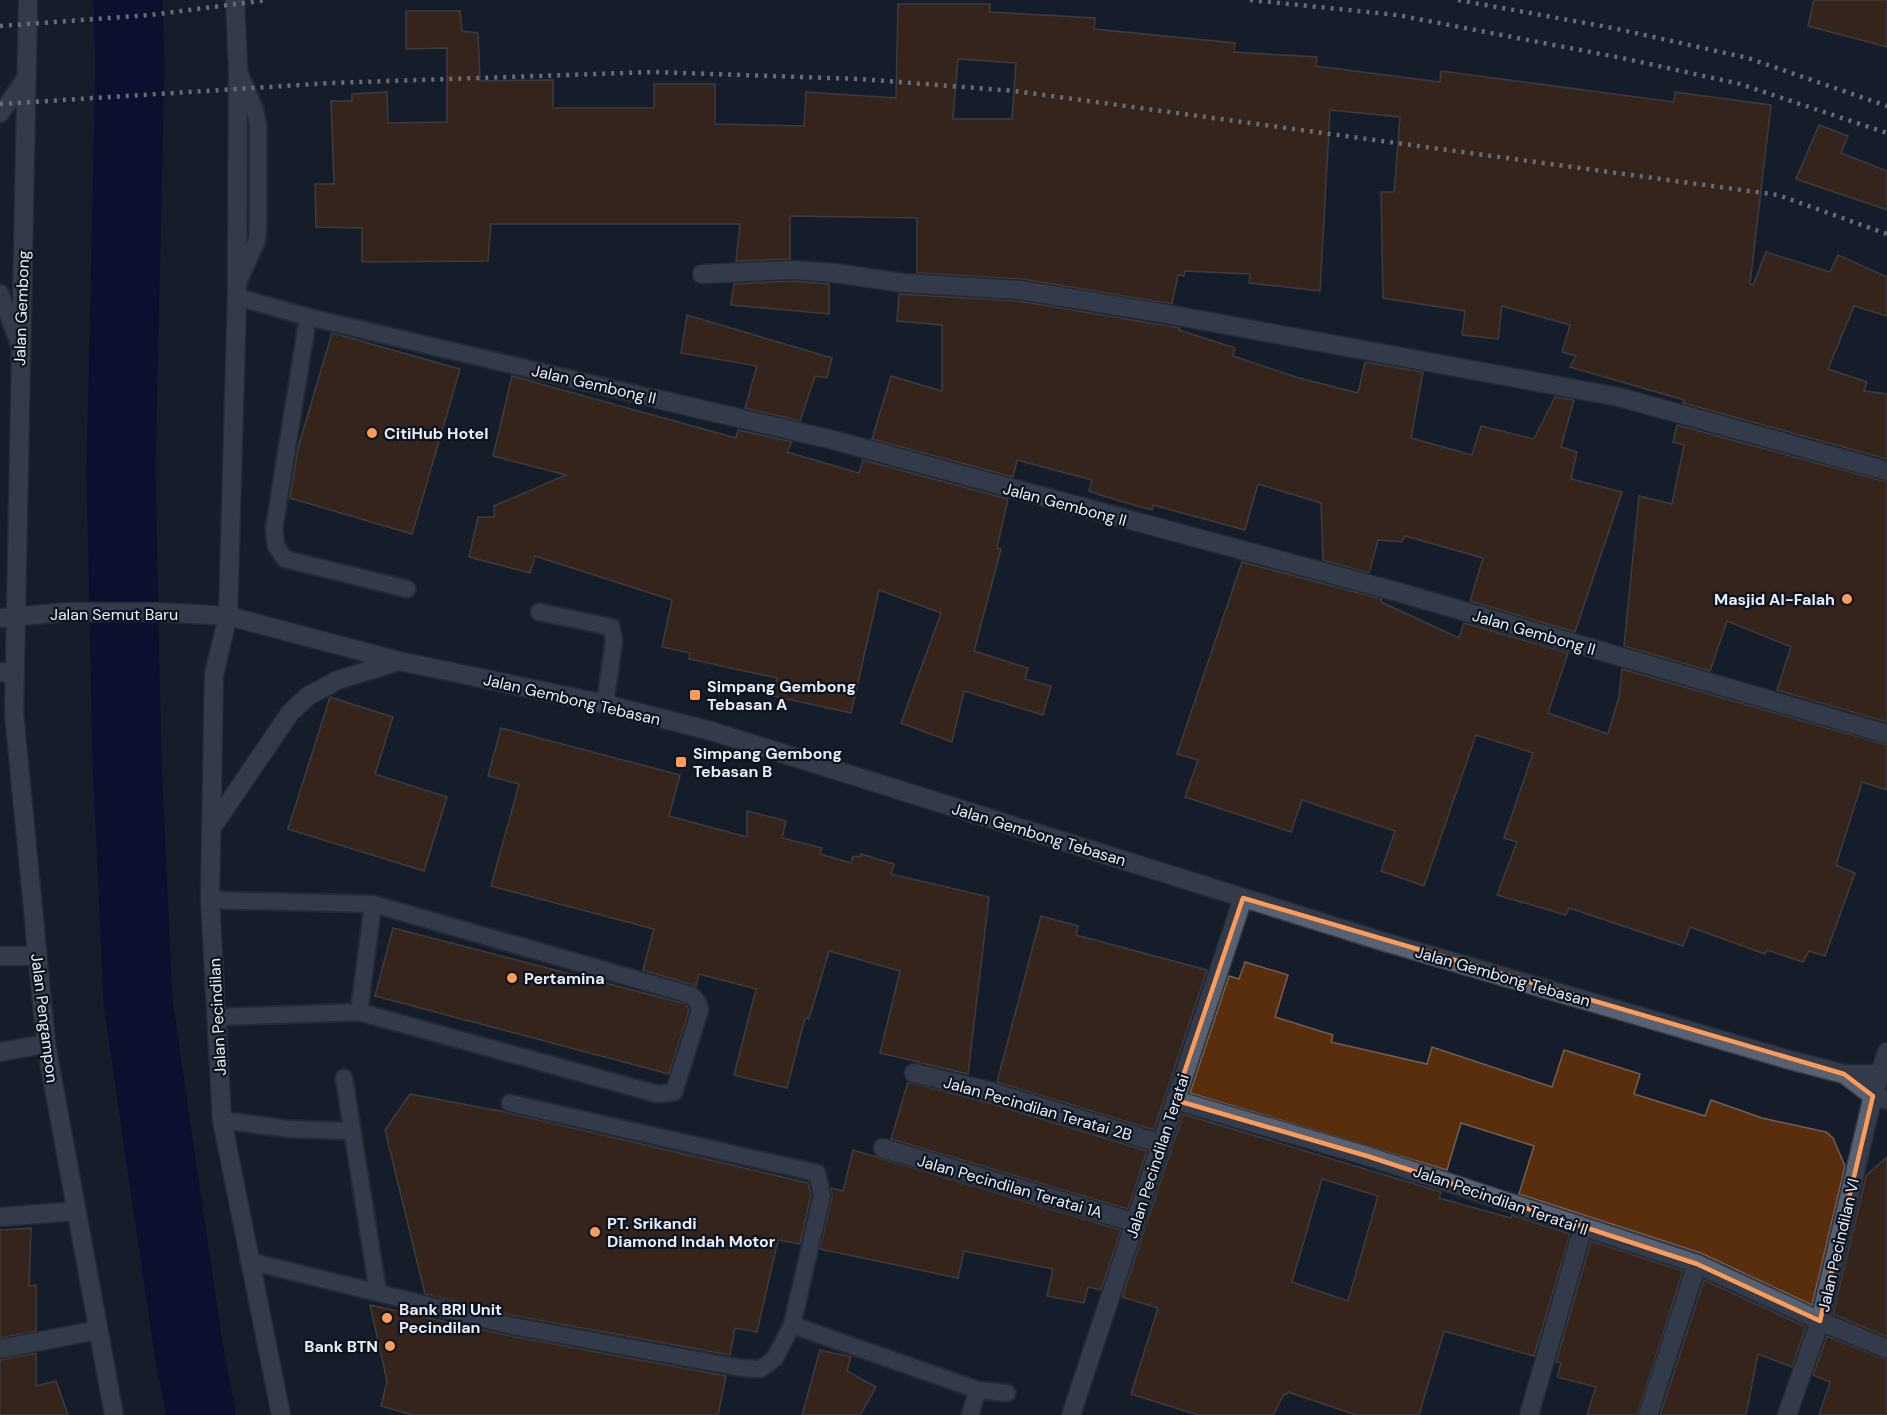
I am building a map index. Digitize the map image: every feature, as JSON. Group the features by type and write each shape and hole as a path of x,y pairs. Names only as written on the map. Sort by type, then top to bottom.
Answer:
{"street":[{"name":"Jalan Gembong","path":"7,618 20,344 28,0"},
{"path":"228,616 237,292 238,69 235,0"},
{"path":"702,274 792,270 835,273 903,283 1020,290 1167,314 1619,397 1887,471"},
{"name":"Jalan Gembong II","path":"657,399 833,440 1398,592 1887,734"},
{"name":"Jalan Semut Baru","path":"7,618 66,612 157,612 228,616"},
{"name":"Jalan Gembong Tebasan","path":"228,616 399,661 605,704 722,735 1378,940 1844,1074 1884,1073"},
{"name":"Jalan Pecindilan","path":"228,616 214,674 210,900 222,1120 281,1415"},
{"name":"Jalan Pengampon","path":"7,618 7,673 46,1044 114,1415"},
{"path":"213,826 290,713 308,696 338,680 399,661"},
{"name":"Jalan Pecindilan Teratai","path":"1071,1415 1244,898"},
{"path":"0,956 37,956"},
{"path":"0,1052 46,1044"},
{"name":"Jalan Pecindilan VI","path":"1787,1415 1820,1321 1880,1098 1887,1052"},
{"name":"Jalan Pecindilan Teratai 2B","path":"914,1073 989,1091 1162,1144"},
{"name":"Jalan Gembong Tebasan","path":"1844,1074 1880,1098"},
{"name":"Jalan Pecindilan Teratai II","path":"1175,1100 1367,1156 1697,1264 1820,1321 1887,1349"},
{"name":"Jalan Pecindilan Teratai 1A","path":"883,1149 1136,1223"},
{"path":"0,1217 76,1211"},
{"path":"1529,1415 1583,1228"},
{"path":"1648,1415 1697,1264"},
{"path":"0,1349 98,1330"}],"lane":[{"path":"0,114 27,76"},
{"name":"Jalan Gembong II","path":"237,292 308,317 657,399"},
{"path":"0,293 20,344"},
{"path":"308,317 274,529 276,546 285,559 407,589"},
{"path":"539,612 611,627 614,641 605,704"},
{"path":"210,900 373,904 691,995 697,1001 700,1010 674,1092 667,1095 657,1095 359,1012 216,1017"},
{"path":"359,1012 373,904"},
{"path":"344,1078 350,1131 378,1292"},
{"path":"249,1261 508,1325 754,1370 760,1369 775,1358 792,1325 822,1195 817,1173 510,1103"},
{"path":"222,1120 289,1129 350,1131"},
{"path":"792,1325 978,1390 1007,1393"},
{"path":"970,1415 978,1390"}],"highlighted area":[{"path":"1243,898 1844,1074 1873,1096 1820,1321 1697,1264 1367,1156 1175,1100"}],"building":[{"path":"1814,0 1887,0 1887,47 1808,26"},
{"path":"898,4 990,4 990,12 1095,18 1094,29 1235,43 1234,52 1317,57 1316,66 1440,82 1441,71 1674,102 1675,92 1771,105 1750,284 1753,285 1766,252 1830,272 1838,255 1887,277 1887,316 1854,306 1828,369 1867,382 1864,391 1887,394 1887,459 1683,403 1684,400 1570,367 1576,356 1562,352 1570,325 1502,306 1498,339 1462,335 1465,311 1383,298 1381,192 1394,192 1400,117 1330,110 1320,291 1249,283 1250,274 1185,271 1184,276 1178,275 1172,304 1022,279 917,273 917,218 790,216 790,259 736,261 740,224 491,224 488,261 362,262 362,228 316,227 315,184 334,184 331,101 352,101 352,94 387,92 388,123 447,122 447,48 406,49 406,11 460,11 462,31 478,33 480,81 553,80 553,108 654,108 654,84 715,84 715,124 804,126 806,92 896,98","holes":["958,59 1016,63 1012,119 953,119"]},
{"path":"1819,125 1848,136 1841,153 1887,171 1887,210 1796,179"},
{"path":"792,281 829,284 829,314 731,305 734,284"},
{"path":"899,294 1019,301 1180,328 1179,330 1235,348 1233,356 1296,377 1358,393 1365,362 1423,372 1411,438 1472,455 1481,426 1534,439 1555,397 1574,400 1561,447 1577,452 1571,479 1622,492 1575,632 1470,601 1483,558 1405,536 1402,542 1378,540 1369,573 1323,560 1321,503 1258,484 1245,530 1153,505 1152,510 1116,500 1089,491 1092,480 1017,460 1013,477 872,439 891,376 942,391 942,325 897,321"},
{"path":"687,315 832,358 827,378 815,376 800,421 745,408 757,366 681,353"},
{"name":"CitiHub Hotel","path":"332,333 460,369 412,534 290,498 298,448"},
{"path":"512,376 736,438 738,430 792,442 787,452 859,473 863,460 1008,499 997,548 1001,549 974,651 1028,668 1025,679 1051,686 1043,715 964,691 952,742 901,723 941,613 879,590 851,713 773,696 777,678 689,659 690,653 662,647 672,600 535,556 530,573 469,557 478,517 494,517 494,506 566,475 493,456"},
{"path":"1677,425 1887,482 1887,722 1777,690 1791,647 1727,621 1710,671 1624,646 1639,496 1672,504 1684,445 1673,442"},
{"path":"1242,562 1382,599 1381,602 1459,638 1464,623 1568,653 1548,713 1608,734 1619,697 1622,669 1887,745 1887,790 1862,782 1836,865 1855,873 1825,956 1809,951 1803,962 1767,950 1765,954 1690,927 1683,946 1569,908 1566,915 1497,895 1517,842 1504,838 1533,753 1476,735 1424,886 1381,871 1395,831 1302,800 1291,832 1185,797 1198,760 1177,754"},
{"path":"330,697 393,717 375,774 447,797 424,871 288,829"},
{"path":"501,728 680,775 669,816 747,837 747,811 786,821 782,838 822,848 820,854 851,863 853,856 860,857 861,854 894,864 891,874 989,897 968,1074 880,1053 900,971 829,951 809,1019 805,1018 787,1088 734,1075 756,989 699,974 696,986 643,970 654,929 491,886 519,784 488,776"},
{"path":"1041,916 1078,926 1076,935 1207,970 1154,1130 997,1082"},
{"path":"393,928 686,1004 689,1010 669,1074 375,996"},
{"path":"1245,962 1288,975 1275,1017 1333,1035 1331,1042 1427,1064 1432,1047 1552,1087 1564,1050 1640,1074 1634,1094 1705,1116 1711,1100 1762,1118 1826,1132 1833,1138 1845,1166 1812,1305 1701,1253 1519,1194 1534,1146 1461,1123 1447,1170 1190,1093 1229,976 1239,979"},
{"path":"908,1082 986,1102 1147,1151 1128,1209 891,1139"},
{"name":"PT. Srikandi Diamond Indah Motor","path":"410,1094 505,1112 808,1183 811,1195 800,1244 778,1240 757,1332 735,1328 730,1355 510,1315 425,1294 385,1130"},
{"path":"1183,1114 1441,1192 1439,1198 1511,1218 1512,1215 1570,1234 1534,1356 1444,1331 1419,1415 1356,1415 1288,1392 1284,1394 1273,1415 1198,1415 1131,1394 1158,1308 1122,1297","holes":["1322,1179 1378,1196 1348,1301 1292,1282"]},
{"path":"853,1150 1121,1230 1101,1290 1088,1287 1084,1303 1047,1296 1053,1269 964,1251 958,1278 820,1249 832,1197 831,1188 843,1191"},
{"path":"1887,1157 1887,1337 1833,1314 1866,1176"},
{"path":"31,1228 29,1286 36,1285 36,1331 0,1338 0,1230"},
{"path":"1591,1241 1683,1271 1637,1415 1587,1415 1596,1387 1557,1377 1561,1363 1556,1362"},
{"path":"1704,1280 1806,1327 1792,1367 1758,1354 1746,1415 1660,1415"},
{"path":"370,1305 506,1335 726,1376 718,1415 413,1415 381,1406 387,1381"},
{"path":"1827,1336 1887,1360 1887,1415 1819,1415 1830,1382 1813,1375"},
{"path":"820,1350 851,1357 847,1371 876,1387 860,1415 802,1415"},
{"path":"36,1353 36,1386 56,1381 68,1415 0,1415 0,1360"}],"waterway":[{"path":"128,0 130,65 121,471 127,761 138,1002 188,1346 201,1415"}],"railway":[{"path":"0,26 150,15 267,0"},
{"path":"1250,0 1397,15 1622,58 1740,84 1887,133"},
{"path":"1458,0 1613,28 1748,58 1887,106"},
{"path":"0,104 331,83 654,72 860,79 1015,91 1778,195 1887,234"}],"place":[{"name":"CitiHub Hotel","path":"372,433"},
{"name":"Masjid Al-Falah","path":"1847,599"},
{"name":"Simpang Gembong Tebasan A","path":"695,695"},
{"name":"Simpang Gembong Tebasan B","path":"681,762"},
{"name":"Pertamina","path":"512,978"},
{"name":"PT. Srikandi Diamond Indah Motor","path":"595,1232"},
{"name":"Bank BRI Unit Pecindilan","path":"387,1318"},
{"name":"Bank BTN","path":"390,1346"}]}
